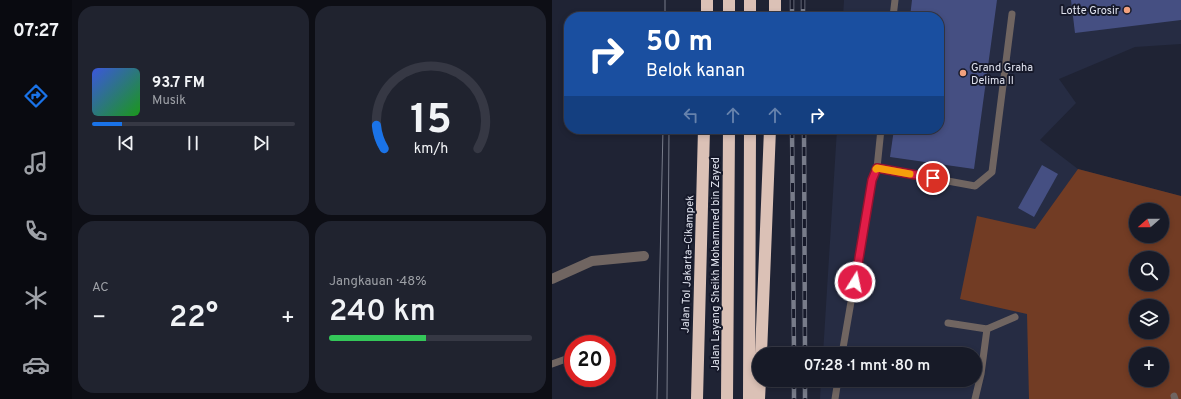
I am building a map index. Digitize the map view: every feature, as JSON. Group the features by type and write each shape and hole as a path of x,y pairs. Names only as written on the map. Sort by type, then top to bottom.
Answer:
{"highway":[{"path":"729,0 729,12"},
{"path":"750,0 750,12"},
{"path":"775,12 776,0"},
{"name":"Jalan Tol Jakarta–Cikampek","path":"697,399 704,134"},
{"name":"Jalan Layang Sheikh Mohammed bin Zayed","path":"727,399 729,134"},
{"path":"748,399 750,134"},
{"path":"761,347 770,134"},
{"path":"759,399 760,387"}],"street":[{"path":"552,279 592,261 644,256"}],"lane":[{"path":"894,12 895,0"},
{"path":"877,168 975,186 992,172 1012,14"},
{"path":"843,347 872,180 877,168 880,134"},
{"path":"948,323 987,329 1015,317"},
{"path":"982,354 987,329"},
{"path":"552,364 564,360"},
{"path":"834,399 837,387"},
{"path":"975,399 976,387"}],"shaded area":[{"path":"844,0 1181,0 1181,44 1135,47 1059,79 1076,103 1040,140 1078,169 1181,196 1181,399 820,399 821,387 982,387 982,347 823,347 837,134 944,134 944,12 843,12"},
{"path":"1078,169 1181,196 1181,399 1029,399 1027,314 960,299 977,216 1035,229"}],"building":[{"name":"Grand Graha Delima II","path":"912,0 997,0 974,169 890,157 893,134 944,134 944,12 911,12"},
{"name":"Lotte Grosir","path":"1071,0 1181,0 1181,20 1075,33"},
{"path":"1042,165 1058,174 1034,217 1018,208"}],"tram line":[{"path":"665,0 665,12"},
{"path":"657,399 663,134"},
{"path":"667,399 669,134"}],"railway":[{"path":"792,0 792,12"},
{"path":"803,0 803,12"},
{"path":"792,134 794,347"},
{"path":"804,134 805,347"},
{"path":"794,387 794,399"},
{"path":"805,387 805,399"}],"slow traffic":[{"path":"876,169 910,174"}],"place":[{"name":"Lotte Grosir","path":"1127,10"},
{"name":"Grand Graha Delima II","path":"963,73"}],"route":[{"path":"855,282 872,180 877,168 933,178"}]}
